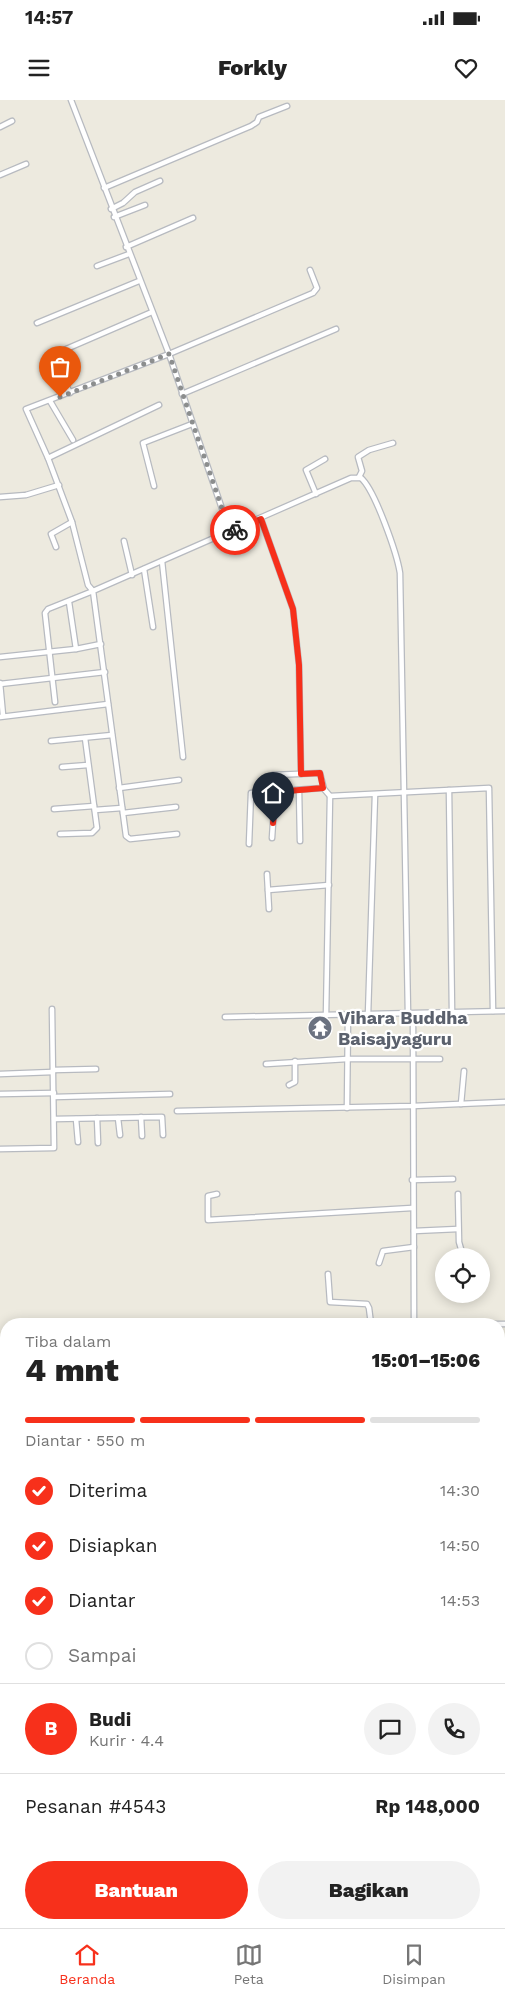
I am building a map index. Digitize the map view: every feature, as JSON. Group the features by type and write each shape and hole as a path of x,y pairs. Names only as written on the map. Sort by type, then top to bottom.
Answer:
{"street":[{"path":"71,100 128,254 169,354 230,532"},
{"path":"104,188 251,126 256,123 259,116 287,106"},
{"path":"0,127 12,122"},
{"path":"0,175 26,164"},
{"path":"111,209 123,203 135,192 160,181"},
{"path":"114,217 145,205"},
{"path":"126,247 193,218"},
{"path":"97,266 128,254"},
{"path":"177,834 127,838 93,591 88,584 72,522 48,458 26,409 169,354 313,293 317,288 310,270"},
{"path":"37,324 139,281"},
{"path":"70,393 55,362 57,353 152,312"},
{"path":"182,394 336,329"},
{"path":"50,401 73,440"},
{"path":"48,458 160,405"},
{"path":"154,486 143,443 192,424"},
{"path":"359,477 362,473 358,457 369,450 393,443"},
{"path":"316,494 306,470 325,459"},
{"path":"55,702 45,613 48,609 69,602 261,519 351,478 359,477 364,481 380,514 399,569 413,1106 414,1318"},
{"path":"0,497 26,495 58,485"},
{"path":"261,519 293,609 299,665 301,774"},
{"path":"56,547 51,534 72,522"},
{"path":"124,541 132,574"},
{"path":"162,561 183,757"},
{"path":"144,569 153,627"},
{"path":"69,602 76,649"},
{"path":"0,657 76,649 101,644"},
{"path":"105,672 0,684 2,716 108,704"},
{"path":"51,741 112,735"},
{"path":"60,834 95,831 97,828 85,738"},
{"path":"62,767 88,765"},
{"path":"273,775 320,773 323,788 330,796 325,978 326,1016"},
{"path":"119,788 179,780"},
{"path":"330,796 375,795 486,787 490,791 493,1011"},
{"path":"248,844 250,794 254,792 323,788"},
{"path":"299,790 300,841"},
{"path":"449,790 452,1012"},
{"path":"272,838 276,792"},
{"path":"368,1015 375,795"},
{"path":"123,813 176,807"},
{"path":"54,808 122,808"},
{"path":"267,874 269,909"},
{"path":"268,890 329,885"},
{"path":"0,1149 54,1148 52,1009"},
{"path":"225,1017 348,1016 505,1011"},
{"path":"347,1108 348,1016"},
{"path":"266,1064 347,1059 440,1059"},
{"path":"289,1085 295,1082 295,1061"},
{"path":"0,1074 96,1069"},
{"path":"462,1104 464,1070"},
{"path":"0,1094 170,1094"},
{"path":"177,1111 347,1108 505,1102"},
{"path":"141,1117 142,1136"},
{"path":"54,1119 162,1117 163,1135"},
{"path":"97,1118 98,1143"},
{"path":"118,1118 120,1135"},
{"path":"76,1119 78,1142"},
{"path":"412,1180 453,1179"},
{"path":"218,1194 208,1196 208,1220 412,1208"},
{"path":"458,1194 458,1229 462,1248"},
{"path":"414,1231 458,1229"},
{"path":"379,1264 380,1254 383,1251 414,1246"},
{"path":"328,1274 328,1297 330,1302 367,1304 370,1308 370,1318"}],"way so far":[{"path":"60,397 169,354 230,532 235,530"}],"place":[{"name":"Vihara Buddha Baisajyaguru","path":"320,1028"}],"route":[{"path":"235,530 261,519 277,567 290,598 293,609 299,665 301,774 320,773 324,784 323,788 276,792 273,823"}]}
